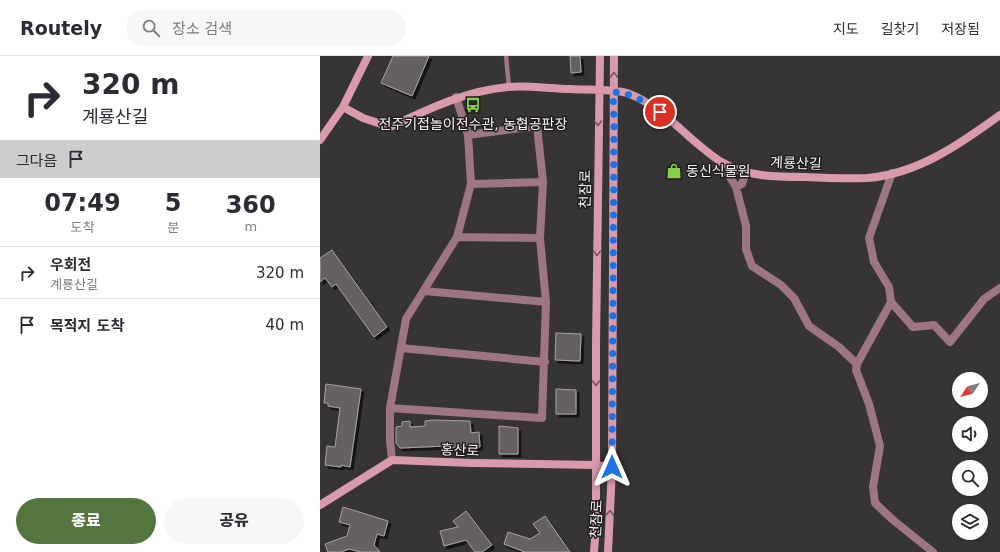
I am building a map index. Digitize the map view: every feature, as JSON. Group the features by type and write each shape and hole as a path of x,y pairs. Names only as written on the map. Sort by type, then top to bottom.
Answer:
{"street":[{"path":"320,140 343,107 368,56"},
{"name":"천잠로","path":"594,552 596,526 598,119 600,56"},
{"name":"천잠로","path":"608,552 612,467 614,56"},
{"path":"343,107 363,118 390,127 426,109 456,97 474,93 509,87 600,90"},
{"name":"계룡산길","path":"600,90 624,92 637,97 660,112 699,145 724,163 746,172 773,177 867,178 892,174 913,167 942,154 1000,115"},
{"path":"320,505 392,460 390,440 390,408 406,319 457,237 471,184 468,135 456,97"},
{"path":"390,408 542,418 546,302 540,238 543,182 537,126 468,135"},
{"path":"724,163 728,174 736,187 746,226 746,250 752,266 780,285 794,298 809,326 839,347 857,364"},
{"path":"736,187 742,184 746,172"},
{"path":"892,174 869,238 874,262 889,287 890,302 857,364 856,370 868,404 880,446 873,487 875,503 893,520 933,552"},
{"path":"471,184 543,182"},
{"path":"457,237 540,238"},
{"path":"890,302 913,327 934,324 950,342 984,299 1000,288"},
{"path":"424,291 546,302"},
{"path":"401,348 544,362"},
{"name":"홍산로","path":"392,460 596,465 612,467"}],"lane":[{"path":"506,56 509,87"}],"building":[{"path":"393,56 429,56 412,96 381,83"},
{"path":"570,56 580,56 581,72 571,73"},
{"path":"332,250 387,327 374,337 336,284 332,287 325,278 320,282 320,258"},
{"path":"556,333 581,334 580,361 555,360"},
{"path":"326,384 361,389 350,467 341,465 341,467 325,465 327,446 335,447 340,408 328,406 328,403 324,403"},
{"path":"556,389 576,390 576,414 556,414"},
{"path":"410,421 410,427 425,426 425,421 470,421 471,433 479,432 480,447 446,448 446,446 400,448 396,443 396,427 402,426 402,422"},
{"path":"499,426 518,428 518,454 499,454"},
{"path":"343,507 388,521 384,536 377,534 374,545 380,552 361,552 349,549 341,552 328,552 325,544 347,536 350,525 339,522"},
{"path":"466,511 492,545 482,552 475,552 466,540 444,546 440,531 458,527 453,521"},
{"path":"545,516 570,552 525,552 504,544 508,532 530,539 540,533 533,524"}],"place":[{"name":"전주기접놀이전수관, 농협공판장","path":"473,105"},
{"name":"동신식물원","path":"674,171"}],"route":[{"path":"612,467 613,92 624,92 637,97 660,112"}]}
